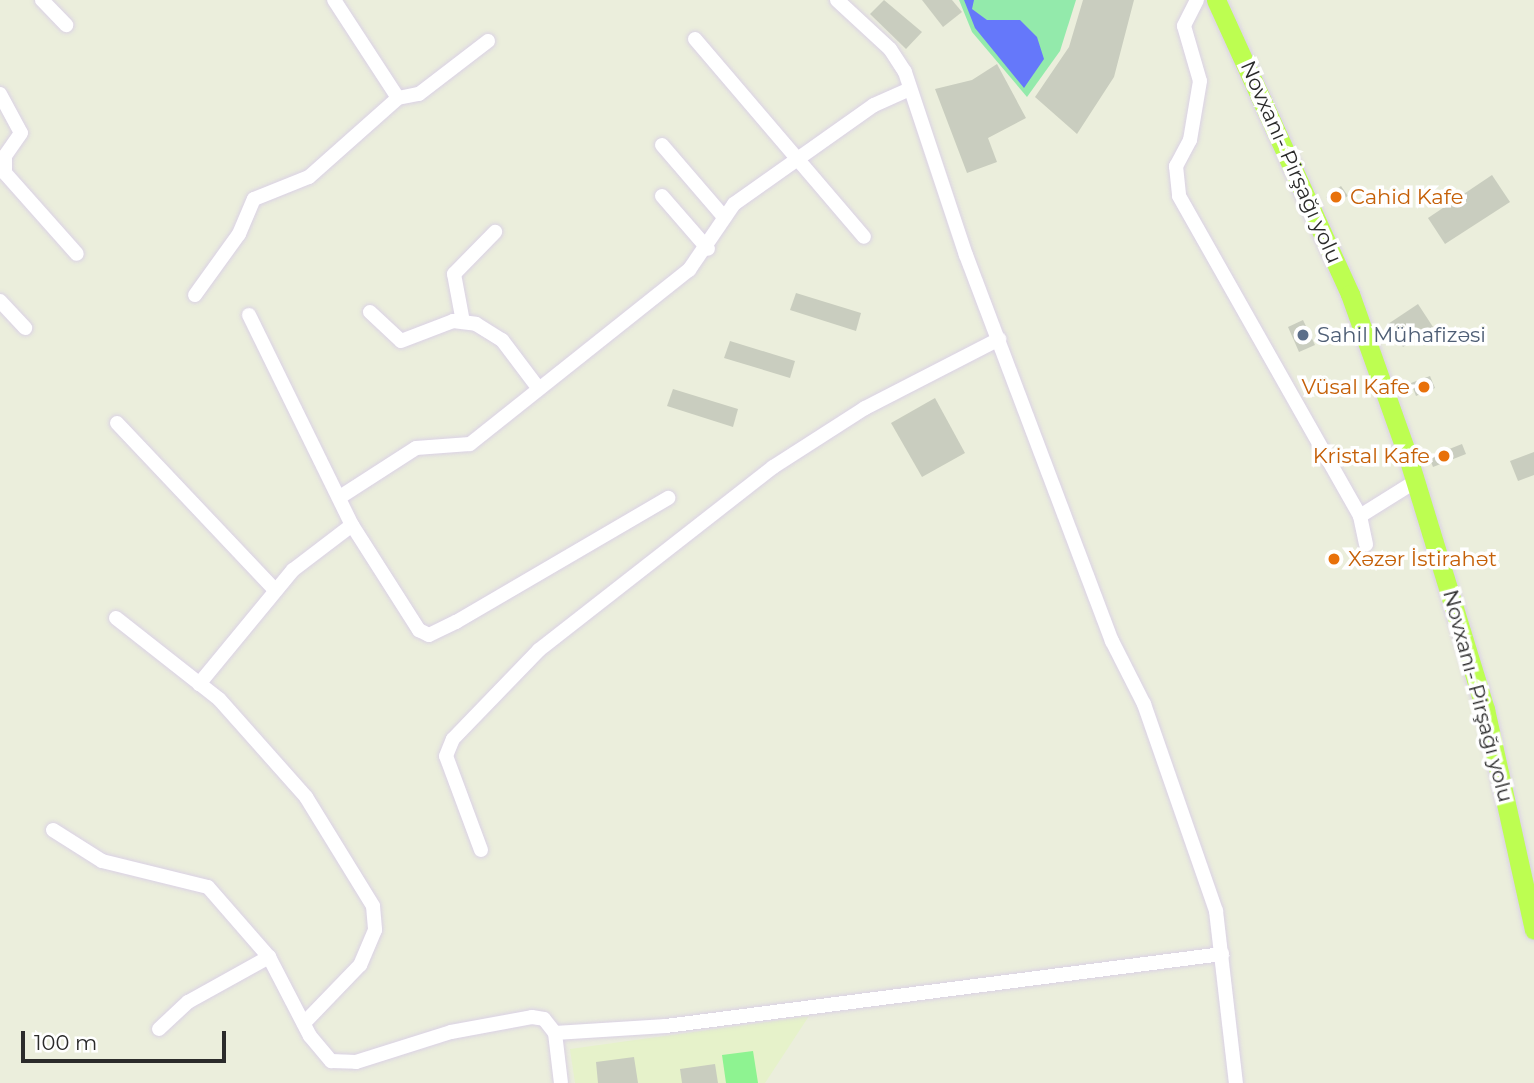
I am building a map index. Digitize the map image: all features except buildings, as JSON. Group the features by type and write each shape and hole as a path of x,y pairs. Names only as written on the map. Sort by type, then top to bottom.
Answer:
{"main road":[{"name":"Novxanı- Pirşağı yolu","path":"1216,0 1350,294 1416,481 1485,709 1534,930"}],"street":[{"path":"42,0 66,25"},
{"path":"334,0 398,98"},
{"path":"837,0 890,49 910,89 999,339 1112,641 1144,704 1216,911 1236,1083"},
{"path":"1197,0 1184,26 1199,92 1190,141 1176,166 1179,196 1360,516 1366,544"},
{"path":"695,39 796,161 864,237"},
{"path":"195,295 239,234 254,199 309,177 398,98 419,94 488,41"},
{"path":"340,497 416,448 470,444 536,385 658,296 708,249 723,216 874,105 910,89"},
{"path":"0,94 21,133 5,156 5,173 77,254"},
{"path":"662,145 723,216"},
{"path":"662,196 708,249"},
{"path":"463,322 454,274 495,232"},
{"path":"0,301 25,328"},
{"path":"370,312 401,341 463,322 494,332 536,385"},
{"path":"249,315 352,525 409,617 429,635 668,498"},
{"path":"481,850 446,756 453,739 539,650 773,467 865,408 999,339"},
{"path":"117,423 274,589"},
{"path":"1360,516 1416,481"},
{"path":"199,684 274,589 352,525"},
{"path":"116,618 199,684 306,797 373,906 375,930 360,965 304,1023"},
{"path":"53,830 102,861 147,877 196,879 269,957 320,1051 339,1063 532,1017 544,1020 555,1033 561,1083"},
{"path":"555,1033 666,1026 1222,954"},
{"path":"159,1029 188,1002 269,957"}],"shaded area":[{"path":"809,1016 765,1083 575,1083 570,1049"}],"green space":[{"path":"959,0 1076,0 1060,51 1027,97 972,32"},
{"path":"753,1051 758,1083 726,1083 722,1055"}],"water":[{"path":"964,0 974,0 972,9 987,20 1020,20 1037,37 1044,59 1024,88 975,28"}],"place":[{"name":"Cahid Kafe","path":"1336,197"},
{"name":"Sahil Mühafizəsi","path":"1303,335"},
{"name":"Vüsal Kafe","path":"1424,387"},
{"name":"Kristal Kafe","path":"1444,456"},
{"name":"Xəzər İstirahət","path":"1334,559"}]}
